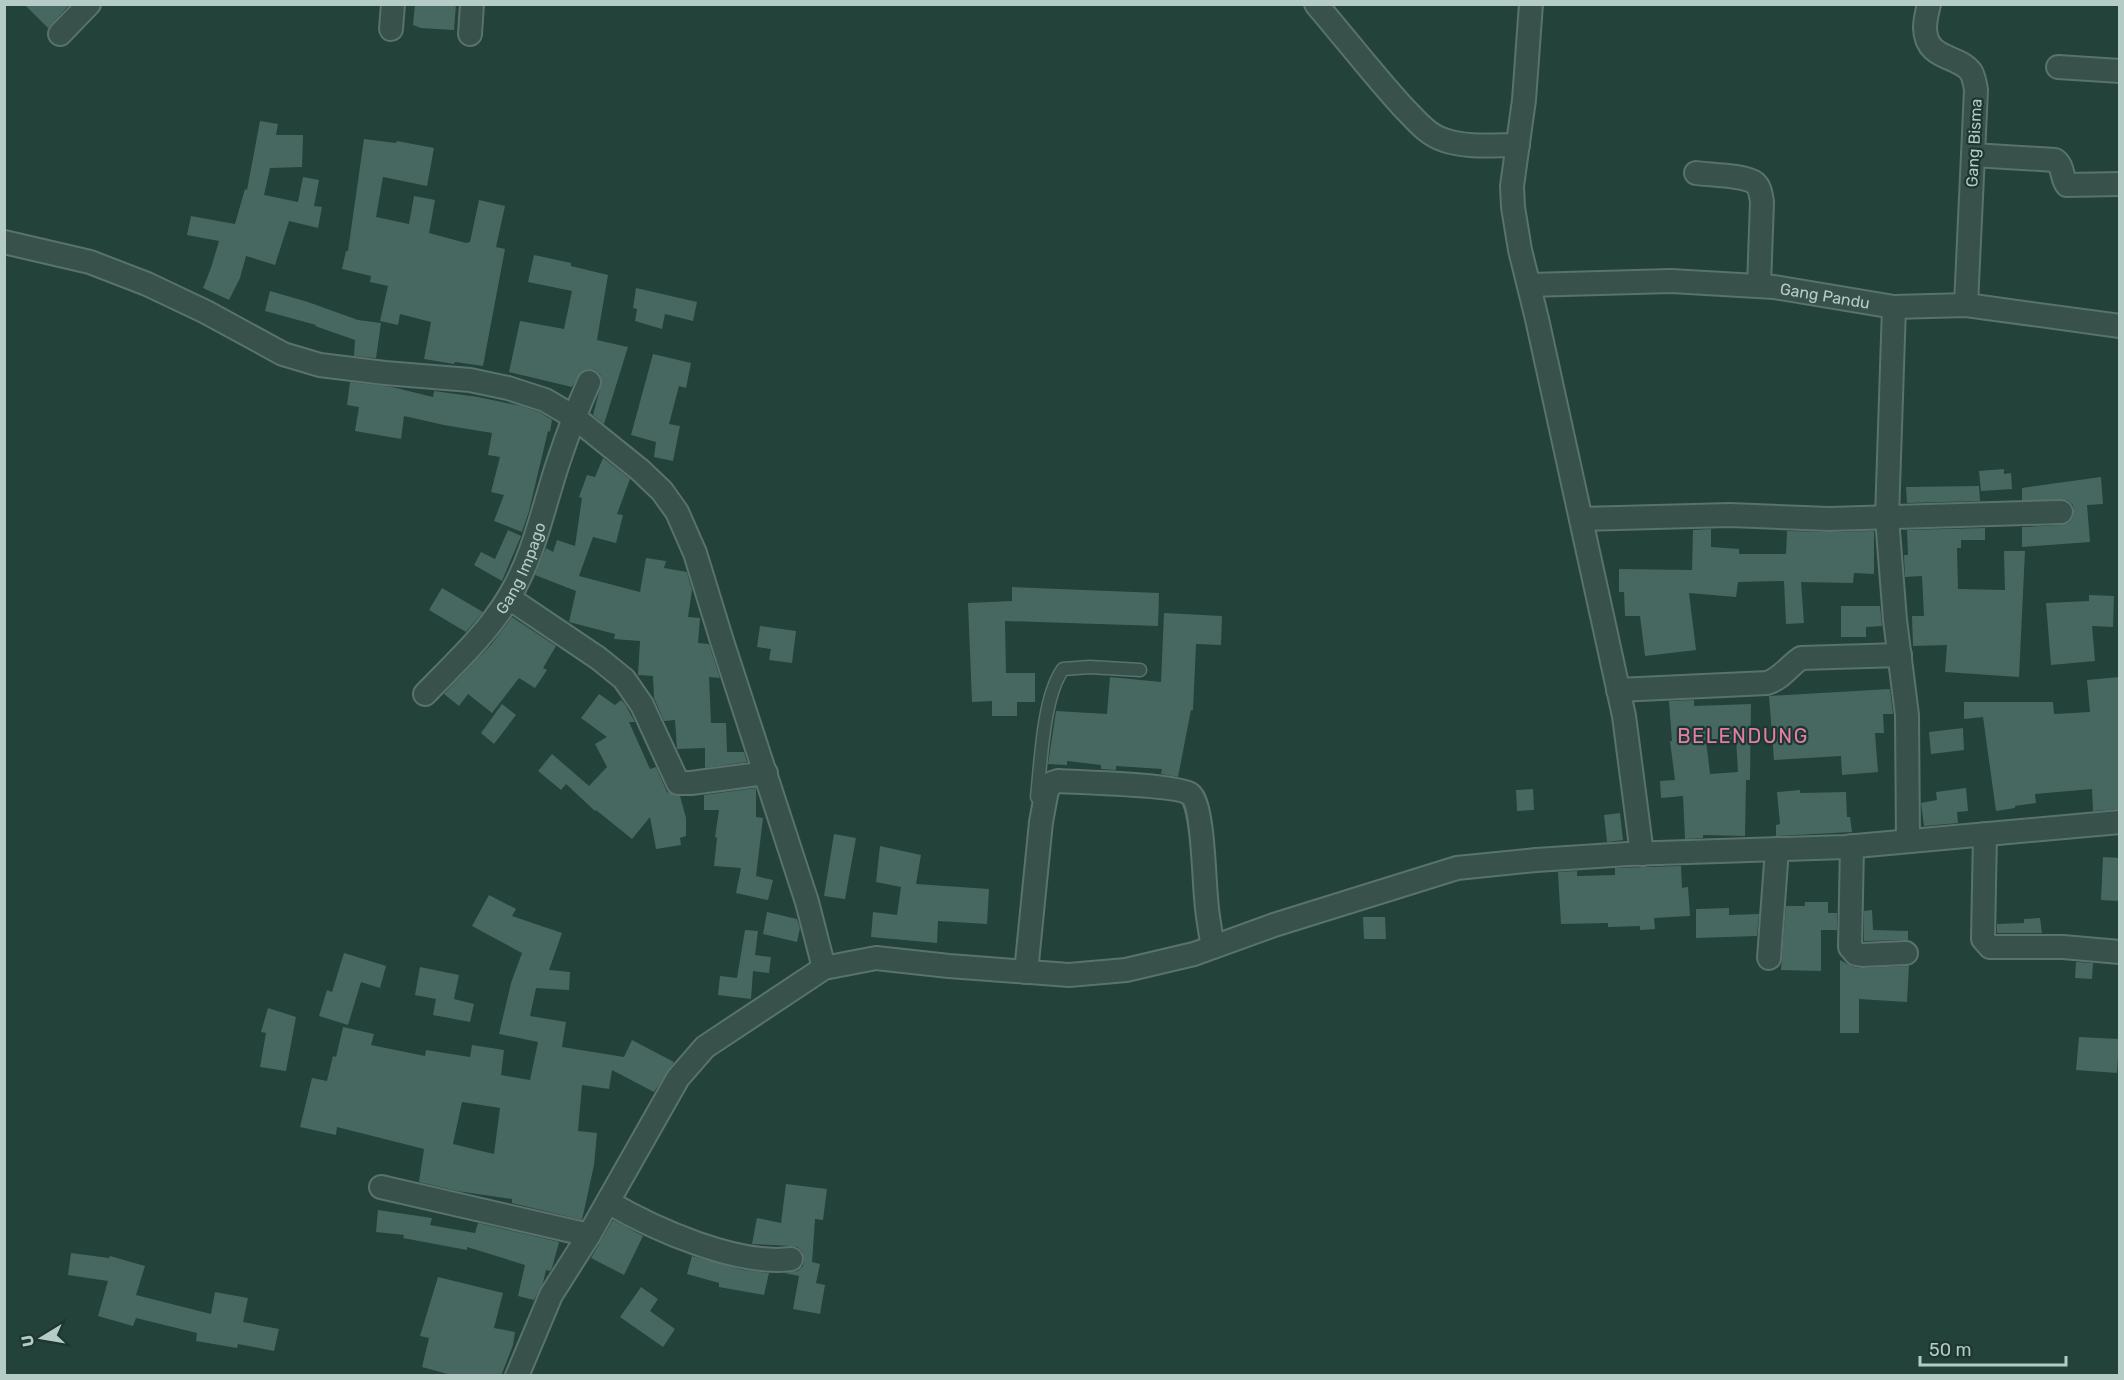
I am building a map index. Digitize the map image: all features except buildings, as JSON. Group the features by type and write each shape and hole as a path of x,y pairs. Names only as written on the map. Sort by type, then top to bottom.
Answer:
{"street":[{"path":"60,34 89,4"},
{"path":"391,29 393,4"},
{"path":"470,34 472,4"},
{"path":"1316,4 1377,79 1420,125 1434,136 1461,144 1518,145"},
{"path":"1531,4 1524,100 1512,186 1513,207 1520,250 1530,285 1624,716 1642,854"},
{"name":"Gang Bisma","path":"1929,4 1925,28 1927,39 1939,54 1965,66 1974,79 1976,90 1966,305"},
{"path":"2058,68 2120,70"},
{"path":"1973,155 2055,160 2061,166 2067,185 2120,184"},
{"path":"1696,173 1744,179 1755,183 1760,191 1762,202 1758,286"},
{"path":"4,242 90,262 147,284 206,312 283,354 320,365 470,380 508,387 545,400 574,417 640,470 662,491 677,512 695,553 807,902 824,968"},
{"name":"Gang Pandu","path":"1530,285 1671,281 1774,287 1894,307 1966,305 2120,326"},
{"path":"1894,307 1887,518 1906,715 1908,841"},
{"name":"Gang Impago","path":"426,694 473,644 509,598 531,551 574,417 590,382"},
{"path":"1581,519 1730,515 1829,519 2061,512"},
{"path":"509,598 590,652 624,679 642,705 672,772 680,784 766,773"},
{"path":"1618,690 1767,682 1774,681 1793,663 1802,658 1900,655"},
{"path":"1022,971 1047,790 1052,783 1058,781 1159,787 1182,790 1192,794 1200,820 1206,898 1213,947"},
{"path":"517,1376 551,1295 590,1235 678,1078 705,1047 824,968 876,958 1069,975 1126,970 1194,954 1274,925 1457,868 1536,860 1642,854 1852,846 2120,822"},
{"path":"1985,834 1983,939 1985,944 1990,947 2063,946 2120,952"},
{"path":"1852,846 1850,947 1856,954 1862,955 1906,953"},
{"path":"1769,958 1777,849"},
{"path":"381,1187 590,1235"},
{"path":"608,1202 653,1227 727,1252 766,1260 791,1259"}],"lane":[{"path":"1022,971 1044,729 1056,679 1063,669 1090,667 1140,670"}],"district":[{"name":"BELENDUNG","path":"1743,736"}]}
